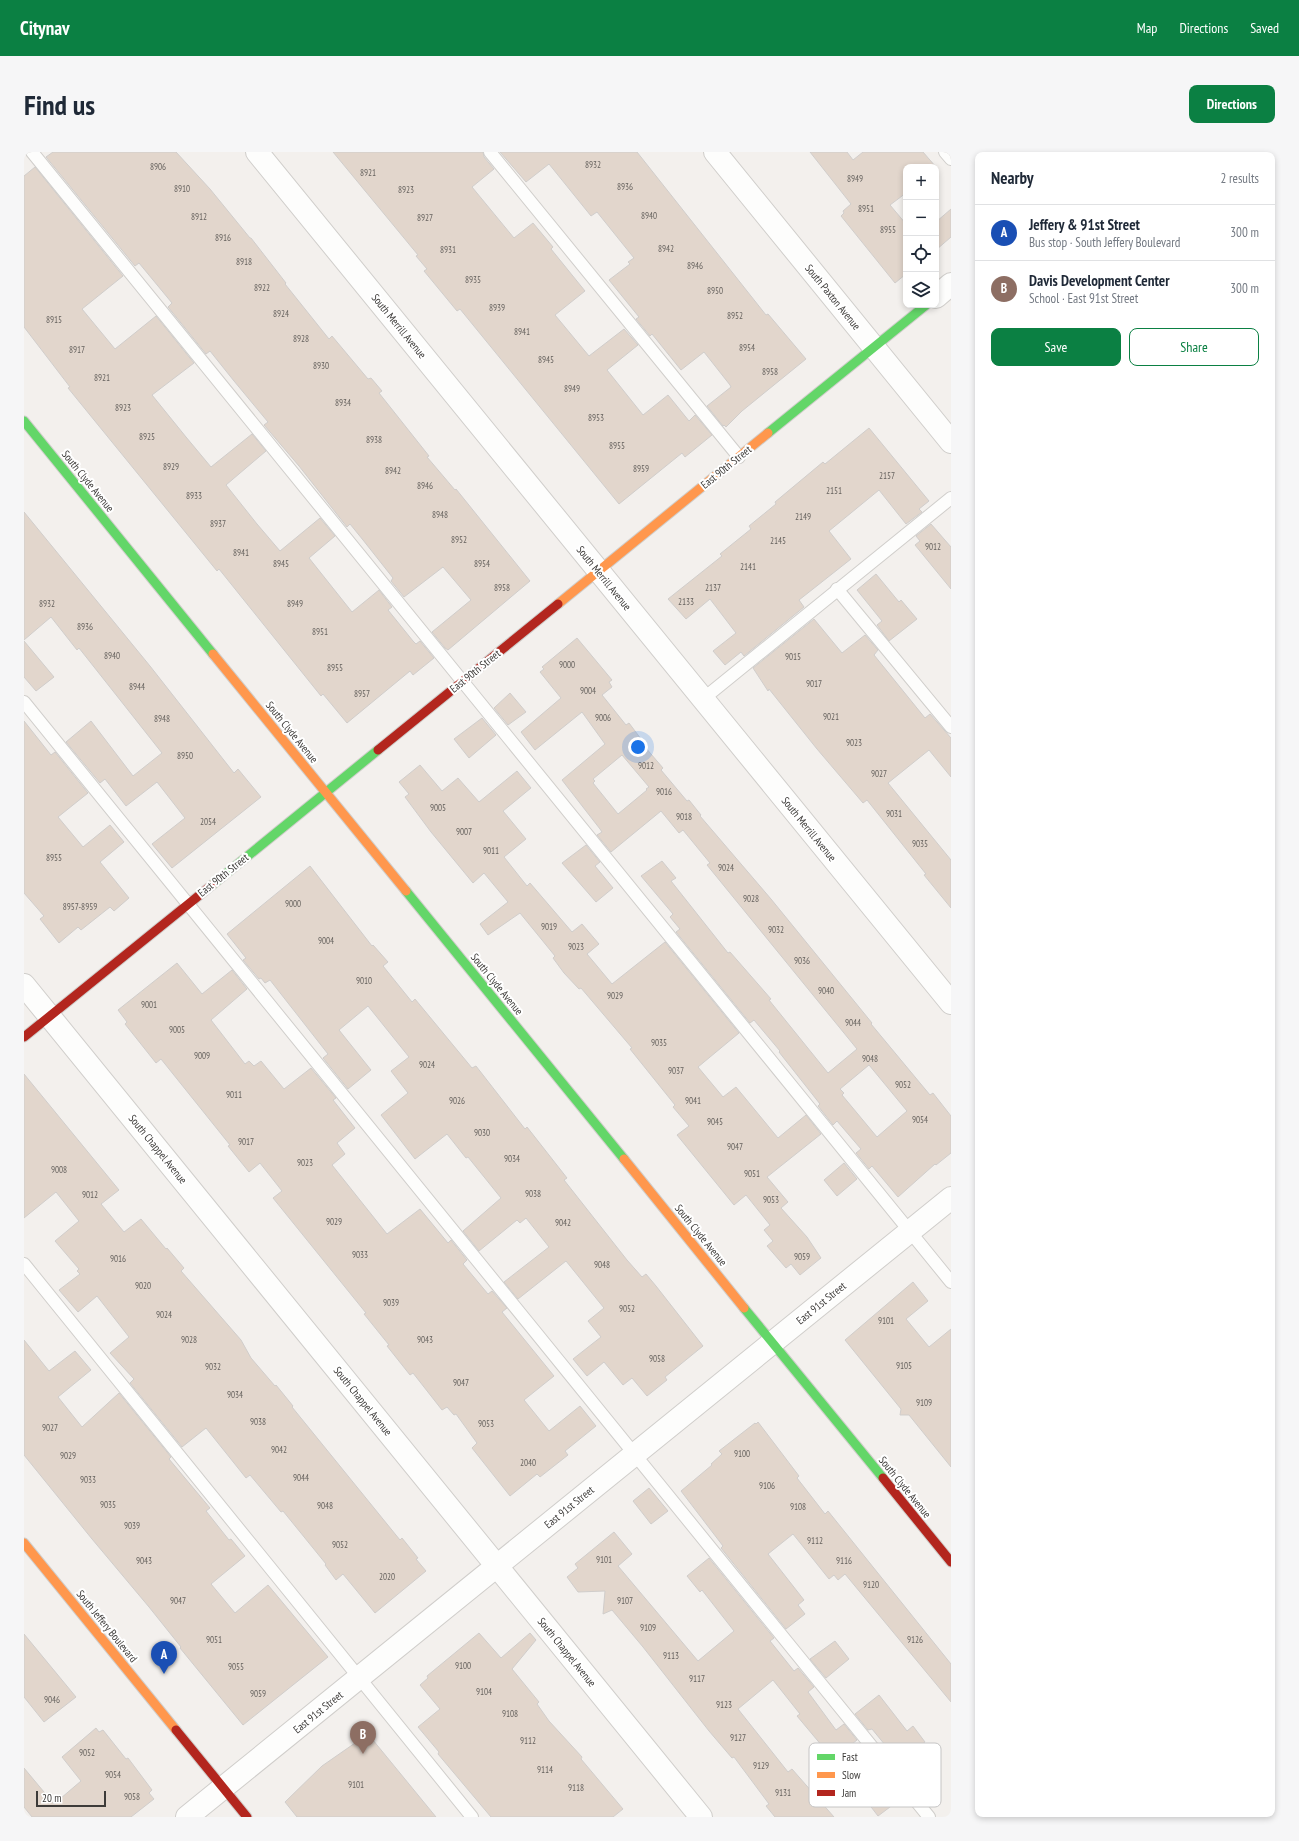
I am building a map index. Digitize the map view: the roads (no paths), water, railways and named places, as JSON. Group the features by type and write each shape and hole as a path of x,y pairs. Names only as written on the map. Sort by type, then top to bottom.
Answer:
{"street":[{"name":"South Merrill Avenue","path":"257,152 702,699 949,997"},
{"name":"South Paxton Avenue","path":"715,152 951,442"},
{"path":"939,294 951,284"},
{"name":"East 90th Street","path":"24,1037 922,308"},
{"name":"South Clyde Avenue","path":"24,421 951,1562"},
{"name":"South Chappel Avenue","path":"24,985 701,1817"},
{"name":"East 91st Street","path":"187,1817 951,1198"},
{"name":"South Jeffery Boulevard","path":"24,1543 247,1817"}],"lane":[{"path":"32,152 951,1282"},
{"path":"490,152 739,457"},
{"path":"945,152 951,160"},
{"path":"702,699 951,498"},
{"path":"838,589 951,727"},
{"path":"24,702 869,1743"},
{"path":"24,1264 472,1817"},
{"path":"921,1807 929,1817"}],"place":[{"name":"Jeffery & 91st Street","path":"164,1674"},
{"name":"Davis Development Center","path":"363,1754"}]}
